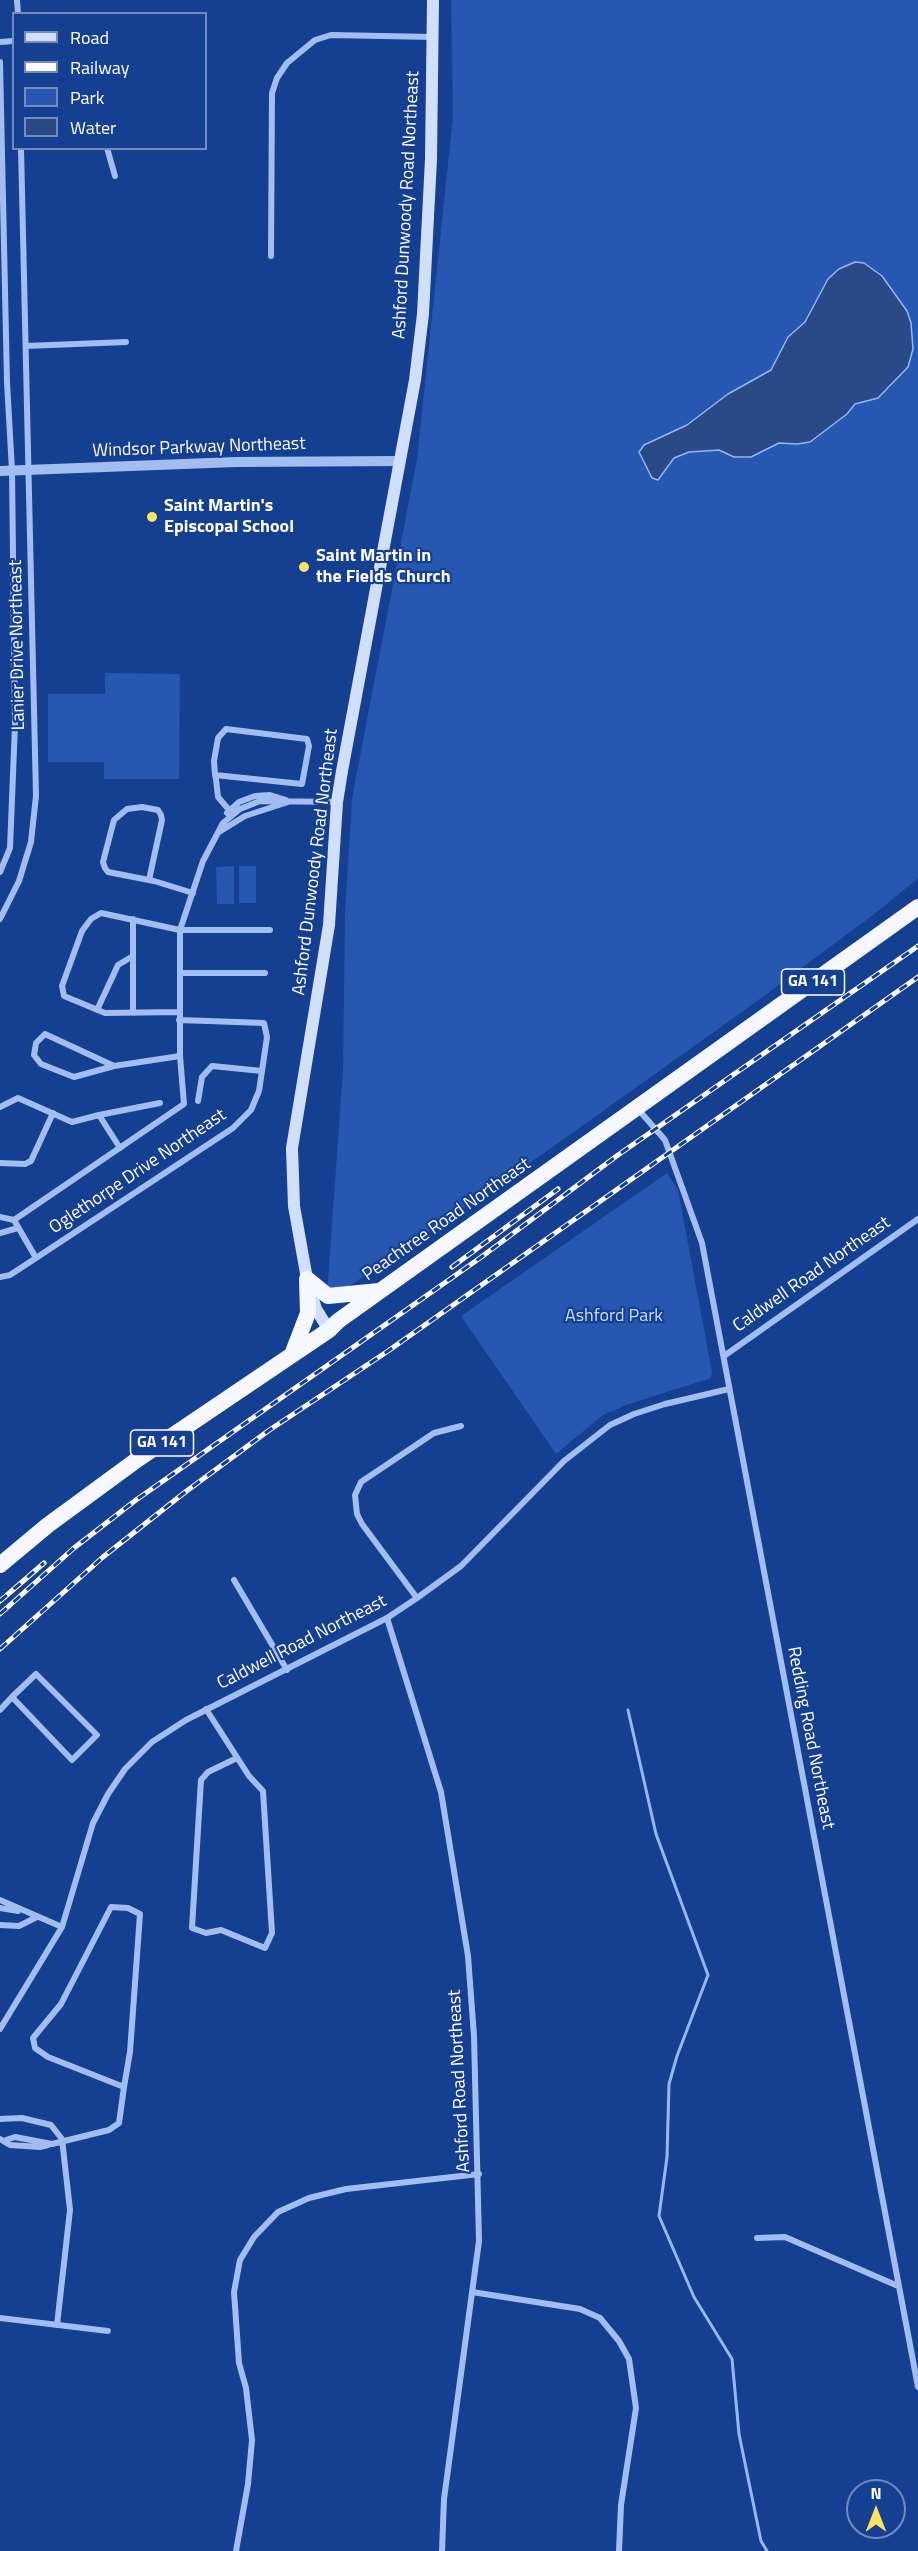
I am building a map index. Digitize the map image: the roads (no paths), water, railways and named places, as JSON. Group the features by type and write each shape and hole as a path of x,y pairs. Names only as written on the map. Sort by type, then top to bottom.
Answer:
{"highway":[{"name":"Peachtree Road Northeast","path":"0,1564 48,1525 138,1459 293,1352 329,1330 380,1291 918,907"},
{"path":"307,1279 328,1296 380,1291"},
{"path":"293,1352 308,1313 307,1279"}],"main road":[{"name":"Ashford Dunwoody Road Northeast","path":"329,1330 316,1309 307,1279 294,1206 292,1148 329,926 337,802 415,380 423,314 431,159 433,0"}],"street":[{"path":"271,256 272,93 277,78 287,63 315,40 331,35 433,37"},
{"name":"Lanier Drive Northeast","path":"0,62 7,382 12,470 15,725 13,821 10,848 0,872"},
{"name":"Lanier Drive Northeast","path":"0,919 19,881 31,842 36,796 21,150"},
{"path":"108,150 116,176"},
{"path":"26,345 126,342"},
{"name":"Windsor Parkway Northeast","path":"0,471 236,462 400,461"},
{"path":"215,775 302,784 309,746 307,739 226,729 218,738 214,761 215,775 218,797 230,810"},
{"name":"Oglethorpe Drive Northeast","path":"14,1220 184,1104 179,1016 180,930 203,861 230,810 239,802 255,796 275,796 291,801"},
{"name":"Oglethorpe Drive Northeast","path":"218,832 231,815 250,804 271,800 337,802"},
{"path":"149,880 162,820 161,815 158,810 142,807 127,809 114,820 103,862 108,872 149,880 193,893"},
{"name":"Oglethorpe Drive Northeast","path":"0,1277 10,1275 233,1128 251,1110 259,1092 267,1037 264,1023 133,1012 105,1013 64,996 62,991 82,931 91,919 101,913 180,930 270,930"},
{"path":"133,920 133,1012"},
{"path":"97,1010 118,965 133,956"},
{"path":"180,973 265,974"},
{"path":"114,1066 45,1034 36,1043 34,1055 41,1064 74,1077 114,1066 180,1056"},
{"name":"Oglethorpe Drive Northeast","path":"198,1101 202,1077 212,1066 262,1071"},
{"path":"0,1107 18,1098 72,1122 160,1103"},
{"name":"Redding Road Northeast","path":"637,1108 665,1140 702,1243 918,2388"},
{"path":"0,1163 26,1164 32,1161 53,1113"},
{"name":"Oglethorpe Drive Northeast","path":"99,1115 120,1148"},
{"path":"0,1217 14,1220 36,1258"},
{"name":"Caldwell Road Northeast","path":"724,1356 918,1219"},
{"path":"0,1233 18,1228"},
{"name":"Caldwell Road Northeast","path":"0,2029 62,1927 93,1823 108,1794 125,1769 152,1742 206,1709 387,1618 417,1598 461,1566 564,1461 610,1425 654,1407 729,1389"},
{"path":"417,1598 362,1524 357,1514 355,1495 361,1482 434,1433 461,1426"},
{"path":"234,1580 287,1670"},
{"name":"Ashford Road Northeast","path":"387,1618 441,1792 466,1945 474,2036 479,2241 444,2499 442,2551"},
{"path":"0,1710 12,1697 36,1674 97,1735 72,1760 12,1697"},
{"path":"206,1709 249,1776 263,1791 272,1933 265,1948 221,1930 206,1933 192,1928 201,1780 208,1772 237,1758"},
{"path":"0,1900 62,1927"},
{"path":"3,2139 10,2145 40,2147 62,2139 109,2130 119,2122 130,2052 141,1914 128,1908 111,1907 61,2004 33,2038 35,2048 48,2057 124,2087"},
{"path":"0,1908 28,1913"},
{"path":"0,1925 19,1926 37,1917"},
{"path":"0,2119 22,2118 51,2126 62,2139 70,2210 57,2325"},
{"path":"236,2551 248,2484 252,2440 246,2388 239,2363 234,2292 240,2260 254,2237 278,2212 309,2198 346,2189 479,2174"},
{"path":"757,2238 785,2238 898,2286"},
{"path":"472,2292 580,2309 600,2318 619,2341 629,2359 636,2408 621,2505 619,2551"},
{"path":"0,2318 108,2331"}],"water":[{"path":"855,262 864,263 882,276 907,311 911,323 913,349 908,367 878,398 855,404 847,414 810,442 779,443 751,457 734,457 719,450 689,452 674,458 658,480 652,478 639,452 644,445 687,425 728,394 771,370 788,337 805,322 828,279 839,269"}],"waterway":[{"path":"628,1710 656,1834 708,1975 677,2056 669,2084 667,2157 659,2216 694,2297 732,2359 739,2434 761,2541 767,2551"}],"railway":[{"path":"0,1614 74,1548 136,1500 480,1258 618,1155 918,946"},
{"path":"0,1649 103,1557 268,1431 388,1351 918,977"},
{"path":"452,1267 558,1189"},
{"path":"0,1601 44,1563"}],"place":[{"name":"Saint Martin's Episcopal School","path":"152,517"},
{"name":"Saint Martin in the Fields Church","path":"304,567"}],"park label":[{"name":"Ashford Park","path":"614,1317"}]}
